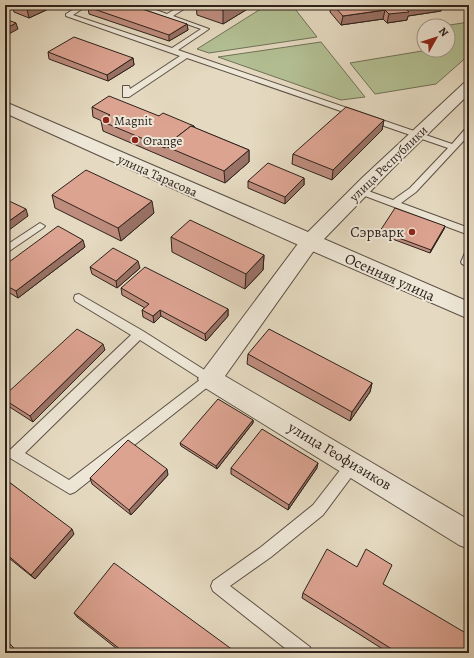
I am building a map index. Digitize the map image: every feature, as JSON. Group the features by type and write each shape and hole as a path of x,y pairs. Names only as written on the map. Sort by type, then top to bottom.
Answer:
{"street":[{"name":"улица Республики","path":"210,378 266,304 310,242 417,134 469,86"},
{"name":"улица Тарасова","path":"5,108 310,242"},
{"name":"Осенняя улица","path":"310,242 469,312"},
{"name":"улица Геофизиков","path":"210,378 469,535"}],"lane":[{"path":"5,9 12,5"},
{"path":"85,5 68,15 453,147"},
{"path":"136,5 146,6 168,16 206,29 172,51"},
{"path":"168,16 187,5"},
{"path":"126,88 126,95 185,56"},
{"path":"393,204 413,190 469,130"},
{"path":"360,191 469,232"},
{"path":"5,251 40,226"},
{"path":"469,255 466,262 469,263"},
{"path":"79,298 139,334 210,378 70,488 15,454 139,334"},
{"path":"304,653 218,586 266,552 318,510 353,464"}],"green space":[{"path":"267,5 301,5 295,9 317,37 209,53 197,49"},
{"path":"469,22 469,55 436,84 375,94 350,63 416,52 416,58 456,58 456,24"},
{"path":"321,42 365,97 341,100 218,57"}],"building":[{"path":"93,5 130,5 187,24 169,35 88,7"},
{"path":"207,5 231,5 223,10"},
{"path":"333,5 424,5 405,8 409,12 389,14 385,10 343,16"},
{"path":"5,19 16,23 5,29"},
{"path":"74,37 133,58 107,75 48,52"},
{"path":"109,96 159,116 163,113 194,126 191,126 165,146 165,148 101,121 110,115 92,107"},
{"path":"346,107 384,120 333,170 293,154"},
{"path":"191,126 249,150 224,171 165,146"},
{"path":"268,163 304,178 285,197 248,181"},
{"path":"86,170 152,201 118,228 52,195"},
{"path":"7,200 26,209 5,224 5,201"},
{"name":"Сэрварк","path":"395,208 445,226 431,250 380,231"},
{"path":"190,220 264,255 246,274 171,237"},
{"path":"58,226 83,240 16,291 5,285 5,265"},
{"path":"113,248 138,261 116,281 90,267"},
{"path":"145,267 228,309 205,334 160,310 153,316 142,310 149,304 121,288"},
{"path":"77,329 103,344 30,416 5,400 5,395"},
{"path":"269,329 372,383 352,412 248,354"},
{"path":"218,399 253,420 216,466 180,443"},
{"path":"262,429 318,463 289,505 231,468"},
{"path":"128,440 167,469 129,510 90,478"},
{"path":"5,479 72,529 31,575 5,553"},
{"path":"327,549 357,567 366,549 392,565 383,584 469,635 469,653 398,653 303,593"},
{"path":"114,563 237,653 125,653 74,613"},
{"path":"5,639 19,653 5,653"}],"place":[{"name":"Magnit","path":"106,120"},
{"name":"Orange","path":"135,140"},
{"name":"Сэрварк","path":"412,232"}]}
